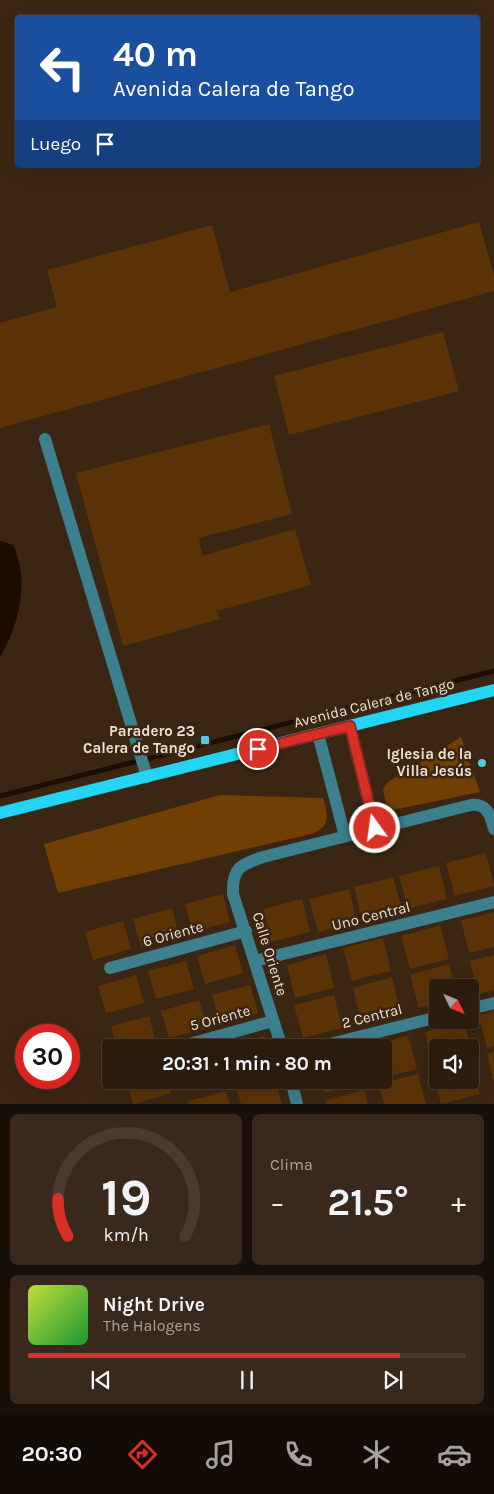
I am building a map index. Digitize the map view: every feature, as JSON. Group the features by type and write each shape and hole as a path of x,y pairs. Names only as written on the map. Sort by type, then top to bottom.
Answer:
{"main road":[{"name":"Avenida Calera de Tango","path":"0,813 146,772 318,734 494,690"}],"street":[{"path":"45,439 146,772"},
{"path":"350,726 375,828"},
{"path":"318,734 345,836 471,805 485,808 490,814 494,829"},
{"name":"Calle Oriente","path":"279,1039 233,894 234,878 237,870 263,857 345,836"},
{"name":"Uno Central","path":"255,961 494,902"},
{"name":"6 Oriente","path":"110,968 246,931"},
{"path":"479,1007 494,1003"},
{"name":"2 Central","path":"350,1039 429,1019"},
{"name":"5 Oriente","path":"208,1039 273,1021"},
{"path":"293,1089 297,1104"}],"shaded area":[{"path":"0,541 14,545 22,583 20,605 14,627 0,657"},
{"path":"461,737 480,792 393,810 386,805 383,789 388,782"},
{"path":"220,795 323,798 327,820 322,828 311,834 58,893 44,844"}],"building":[{"path":"479,222 494,276 494,291 0,428 0,323 57,307 47,270 212,225 230,292"},
{"path":"443,332 459,391 289,435 274,376"},
{"path":"269,424 292,514 199,538 202,556 295,529 311,585 217,611 220,619 123,646 76,473"},
{"path":"486,853 494,886 455,896 446,863"},
{"path":"439,866 447,899 408,909 399,876"},
{"path":"393,877 402,910 362,920 354,887"},
{"path":"349,889 357,922 318,932 309,899"},
{"path":"223,894 230,922 193,932 185,904"},
{"path":"302,899 310,932 271,942 263,909"},
{"path":"172,908 179,936 141,947 133,919"},
{"path":"494,912 494,947 469,953 461,920"},
{"path":"123,921 131,949 93,960 85,932"},
{"path":"440,925 449,959 410,969 401,936"},
{"path":"383,938 391,971 352,981 343,948"},
{"path":"235,945 243,973 205,984 197,956"},
{"path":"326,954 334,988 295,998 287,965"},
{"path":"494,955 494,990 479,994 479,979 474,979 470,961"},
{"path":"186,961 194,989 156,999 148,971"},
{"path":"449,964 453,979 429,979 429,1005 419,1008 410,975"},
{"path":"136,975 144,1003 106,1013 98,986"},
{"path":"392,977 400,1010 361,1021 353,988"},
{"path":"250,985 258,1013 220,1023 212,995"},
{"path":"334,995 342,1028 303,1038 294,1005"},
{"path":"199,1000 207,1028 169,1038 161,1011"},
{"path":"494,1011 494,1046 487,1048 479,1015"},
{"path":"149,1016 155,1039 115,1039 111,1026"},
{"path":"437,1029 466,1029 469,1039 429,1039 429,1048 425,1032"},
{"path":"264,1036 265,1039 254,1039"},
{"path":"408,1036 417,1069 392,1075 392,1040"},
{"path":"494,1052 494,1079 493,1079 487,1054"},
{"path":"418,1074 426,1104 384,1104 380,1089 392,1089 392,1081"},
{"path":"129,1089 170,1089 171,1093 133,1104"},
{"path":"237,1089 278,1089 282,1104 241,1104"},
{"path":"323,1089 340,1089 324,1093"},
{"path":"437,1089 479,1089 480,1094 441,1104"},
{"path":"364,1090 368,1104 326,1104 325,1100"},
{"path":"226,1091 230,1104 188,1104 188,1101"}],"waterway":[{"path":"0,796 494,671"}],"place":[{"name":"Paradero 23 Calera de Tango","path":"205,740"},
{"name":"Iglesia de la Villa Jesús","path":"482,763"}],"route":[{"path":"258,749 350,726 375,828"}]}
